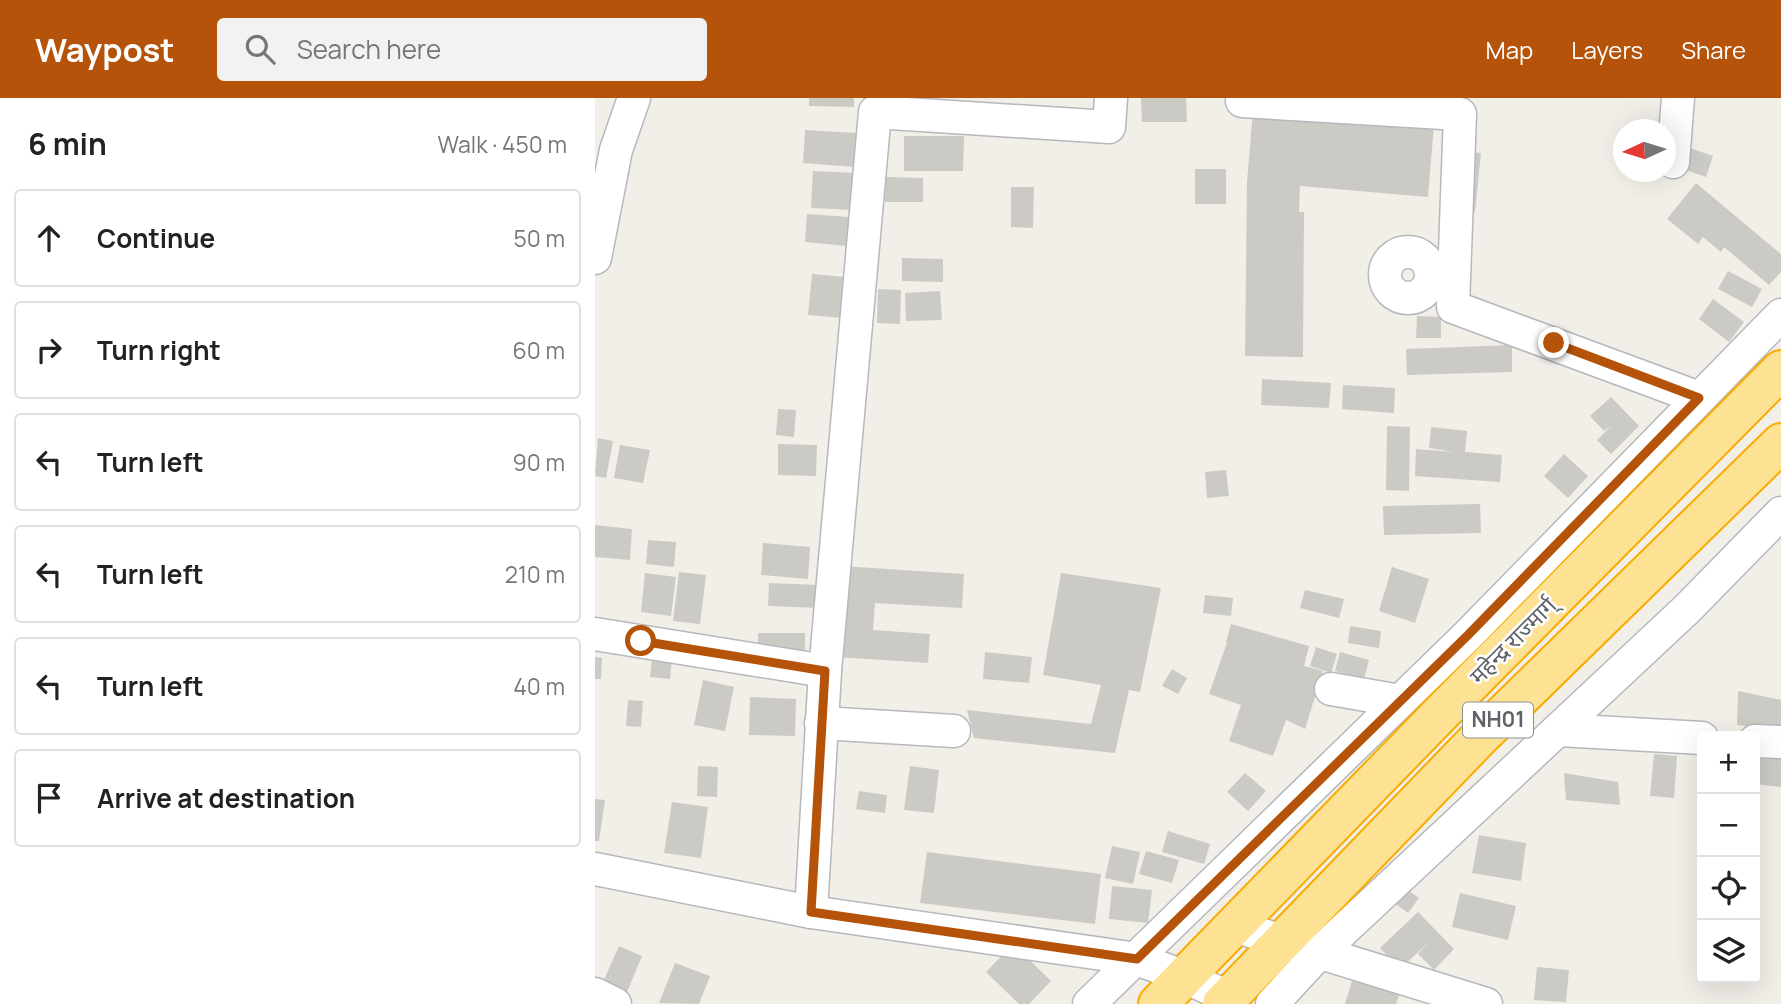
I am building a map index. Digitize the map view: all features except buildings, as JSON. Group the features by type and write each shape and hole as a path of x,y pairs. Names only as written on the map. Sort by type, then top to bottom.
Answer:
{"highway":[{"name":"महेन्द्र राज्मार्ग्","path":"1158,1004 1781,370"},
{"name":"महेन्द्र राज्मार्ग्","path":"1225,1000 1478,739 1781,443"}],"street":[{"path":"595,258 616,150 634,98"},
{"path":"811,912 825,671 875,105 1109,127 1111,98"},
{"path":"1676,124 1678,98"},
{"path":"1242,101 1460,114 1443,275 1453,307 1699,398"},
{"path":"1089,1004 1400,701 1781,315"},
{"path":"1272,1004 1319,953 1559,730 1687,608 1781,513"},
{"path":"595,634 825,671"},
{"path":"1331,689 1400,701"},
{"path":"821,723 954,731"},
{"path":"1559,730 1697,738"},
{"path":"1760,741 1781,742"},
{"path":"595,869 811,912 1137,959 1185,977 1225,1000"},
{"path":"1234,926 1486,1004"},
{"path":"595,994 615,1004"}],"route":[{"path":"641,641 825,671 811,912 1137,959 1468,635 1699,398 1554,343"}]}
